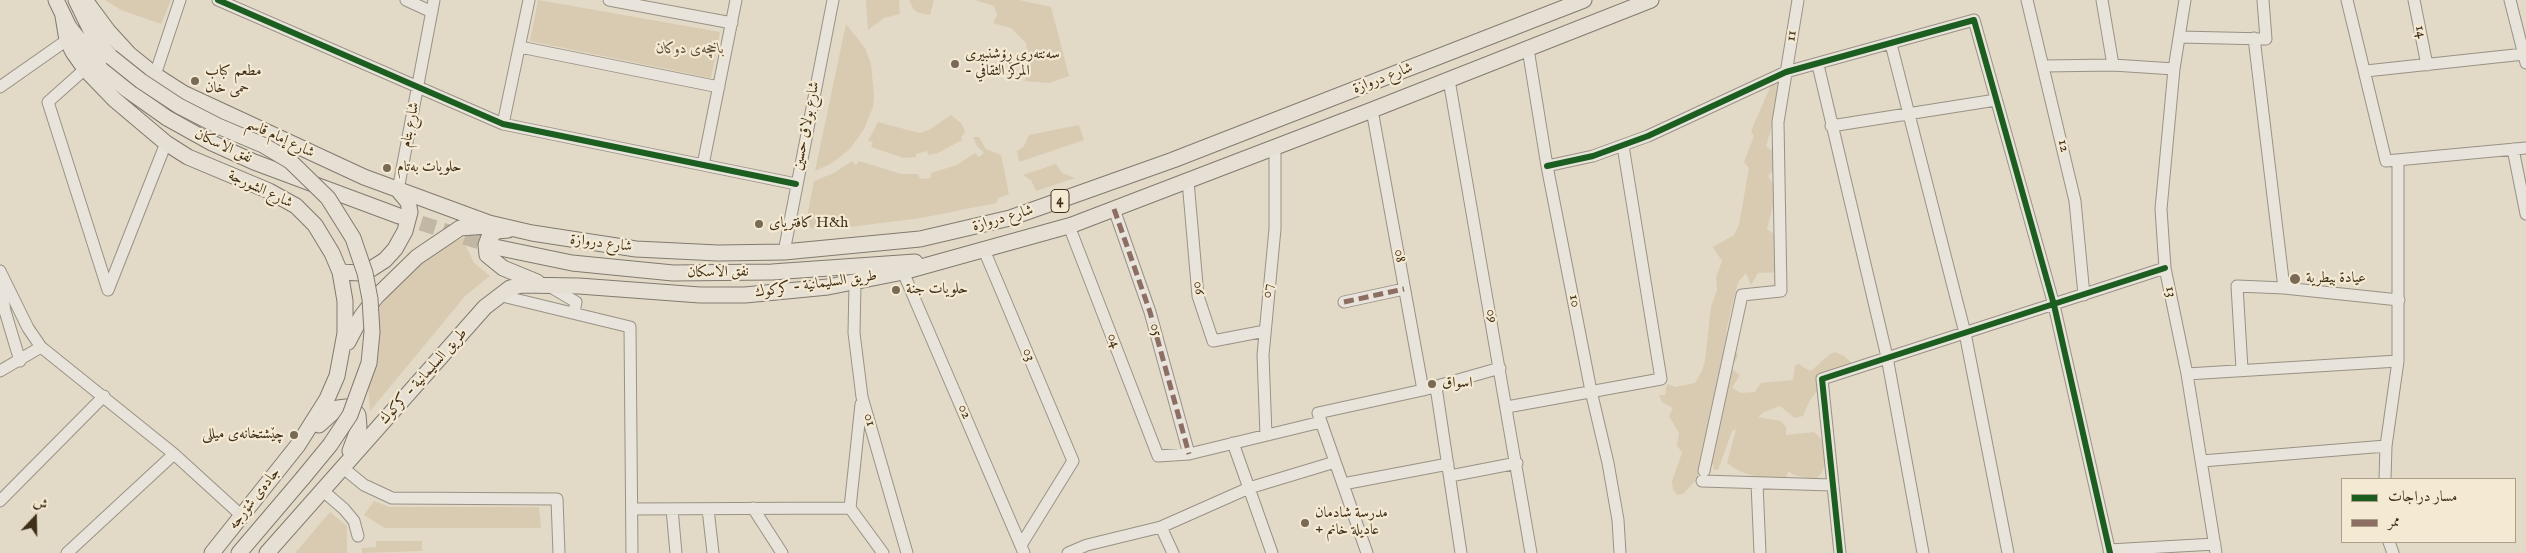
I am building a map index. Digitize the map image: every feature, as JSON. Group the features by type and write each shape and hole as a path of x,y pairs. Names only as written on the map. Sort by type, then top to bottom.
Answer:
{"main road":[{"name":"شارع الشورجة","path":"56,0 85,69 133,117 166,143 199,163 264,189 296,206 316,225 332,253 340,272 346,318 342,354 327,399 298,445"},
{"path":"76,0 90,32 111,57 141,81 179,106 218,126 263,145 290,161 328,198 353,238 366,273 372,332 369,363 350,415 330,445 239,553"},
{"name":"شارع إمام قاسم","path":"85,0 119,44 155,75 183,93 220,112 398,190 507,228"},
{"name":"شارع دروازة","path":"507,228 593,244 677,252 784,252 920,239 1010,218 1146,170 1584,0"},
{"name":"شارع دروازة","path":"943,260 1068,226 1275,148 1651,0"},
{"name":"نفق الاسكان","path":"71,38 126,89 190,132 260,164 398,216"},
{"path":"1460,49 1469,72"},
{"path":"340,272 360,273 372,269 385,260 395,249 405,231 410,212 408,202 398,190"},
{"path":"342,354 368,307 396,276 422,253 448,235 467,226 507,228"},
{"path":"532,233 506,230 495,232 487,240 486,252 493,261 503,268 549,286"},
{"name":"نفق الاسكان","path":"495,247 572,263 673,273 772,272 943,260"},
{"path":"903,272 943,260"},
{"name":"طريق السليمانية - كركوك","path":"549,286 579,286 700,294 745,294 792,292 855,283 903,272"},
{"path":"504,291 522,285 549,286"},
{"name":"طريق السليمانية - كركوك","path":"341,468 504,291"},
{"path":"267,553 341,468 358,434 359,419 354,410 344,407 334,410 298,445"},
{"name":"جادەی شۆرجە","path":"212,553 298,445"}],"street":[{"path":"155,75 180,0"},
{"path":"218,0 231,3 503,124 796,184"},
{"path":"406,0 433,6"},
{"path":"503,124 529,0"},
{"path":"609,0 732,24"},
{"path":"703,165 736,0"},
{"name":"شارع بولاق حسين","path":"784,252 833,0"},
{"name":"11","path":"1757,483 1703,476 1742,295 1781,291 1778,122 1798,0"},
{"name":"12","path":"2028,0 2075,201 2084,294"},
{"path":"2102,0 2113,66"},
{"name":"13","path":"2185,0 2174,70 2161,209 2165,268 2187,374 2216,549"},
{"path":"2180,37 2266,39 2264,0"},
{"path":"2346,0 2366,72 2386,161 2526,148"},
{"name":"14","path":"2414,0 2427,65"},
{"path":"2366,72 2427,65 2525,59 2510,0"},
{"name":"شارع بتام","path":"398,190 419,88 433,6"},
{"path":"1547,166 1593,156 1623,146 1786,72 1818,65 1974,20 2054,305 2110,552 2216,549"},
{"path":"0,87 71,38"},
{"path":"2254,38 2284,288"},
{"path":"1891,44 1911,116 1965,333 2008,553"},
{"path":"520,47 719,87"},
{"name":"10","path":"1528,49 1547,166 1591,391 1608,463 1618,520 1620,553"},
{"path":"1818,65 1887,357 1923,553"},
{"path":"2044,66 2113,66 2174,70"},
{"path":"85,69 48,102 108,290 166,143"},
{"name":"09","path":"1449,80 1531,553"},
{"path":"1832,126 1911,116 1996,100"},
{"name":"08","path":"1372,110 1423,390"},
{"path":"1507,407 1660,379 1623,146"},
{"name":"07","path":"1266,435 1263,355 1275,229 1275,148"},
{"path":"2513,149 2526,214"},
{"path":"2385,478 2386,446 2398,361 2398,160"},
{"name":"06","path":"1188,181 1198,296 1213,341 1265,331"},
{"name":"05","path":"1114,209 1150,312 1189,454"},
{"name":"04","path":"1068,226 1158,456 1189,454"},
{"name":"03","path":"984,250 1073,461 1022,549"},
{"path":"1840,553 1822,379 2165,268"},
{"path":"0,271 28,328 41,347 174,454 242,516"},
{"name":"02","path":"903,272 1022,549"},
{"path":"0,282 5,311 20,361"},
{"name":"01","path":"855,283 854,333 862,397 907,553"},
{"path":"549,286 575,308"},
{"path":"2242,369 2237,286 2284,288 2399,300"},
{"path":"1344,302 1404,289"},
{"path":"504,291 575,308 630,327 632,553"},
{"path":"0,371 41,347"},
{"path":"2187,374 2242,369 2398,361"},
{"path":"1367,553 1318,413 1436,387 1500,368"},
{"path":"1436,387 1461,553"},
{"path":"0,500 104,396"},
{"path":"862,397 850,508 883,553"},
{"path":"1189,454 1320,422"},
{"path":"1233,443 1272,553"},
{"path":"2202,461 2386,446"},
{"path":"66,553 174,454"},
{"path":"1068,553 1089,549 1161,527 1249,488 1335,462"},
{"path":"1342,484 1448,464"},
{"path":"1450,476 1517,464"},
{"path":"341,468 364,486 392,498 557,499 559,553"},
{"path":"1760,553 1757,483 1832,485"},
{"path":"322,490 344,509 354,521 358,536"},
{"path":"754,508 782,553"},
{"path":"632,509 850,508"},
{"path":"672,509 676,553"},
{"path":"708,509 713,553"},
{"path":"1161,527 1174,553"}],"green space":[{"path":"105,0 171,0 161,24 121,10"},
{"name":"باخچەی دوکان","path":"538,0 720,32 711,78 530,41"},
{"path":"866,0 899,0 900,14 884,18 868,30"},
{"path":"909,0 934,0 930,15 914,10"},
{"path":"975,0 1019,0 1051,7 1069,76 1049,83 1025,81 1030,62 1026,43 1011,28 993,23 997,15 994,6"},
{"path":"846,24 865,48 871,64 874,95 873,107 864,129 850,149 832,163 815,171"},
{"path":"1777,84 1779,86 1778,105 1766,146 1770,150 1778,148 1786,164 1779,165 1768,176 1777,190 1767,229 1774,234 1775,253 1781,272 1758,273 1751,285 1746,273 1738,282 1727,327 1725,351 1737,353 1738,356 1735,362 1726,360 1721,364 1723,373 1732,369 1740,375 1732,388 1741,393 1755,392 1761,383 1793,380 1795,365 1800,364 1811,371 1830,354 1835,352 1844,356 1858,369 1826,380 1810,400 1803,416 1795,418 1780,406 1764,412 1758,417 1781,421 1786,427 1786,435 1814,432 1818,436 1824,443 1825,465 1821,474 1815,480 1794,475 1788,471 1786,478 1774,478 1757,477 1739,471 1727,463 1736,429 1732,431 1718,470 1713,469 1714,465 1710,463 1699,469 1697,479 1683,494 1677,495 1673,489 1672,481 1682,453 1677,445 1679,433 1669,416 1673,408 1662,402 1659,395 1665,395 1667,384 1676,387 1695,383 1702,371 1705,361 1711,307 1717,290 1716,277 1722,261 1713,247 1734,235 1739,225 1749,168 1744,162 1754,136 1751,131 1771,85"},
{"path":"951,115 962,124 965,132 961,137 962,140 938,153 929,155 927,151 916,154 916,157 904,158 871,147 873,142 868,141 878,122 919,133 929,130"},
{"path":"1079,125 1084,140 1019,162 1017,151 1024,146 1029,135"},
{"path":"973,137 979,137 986,149 1001,155 1009,194 998,198 996,203 921,218 826,230 811,228 806,222 814,181 834,173 852,161 856,165 859,161 901,174 918,174 920,179 931,178 931,173 957,165 975,153 979,157 984,153 977,146"},
{"path":"1056,164 1062,173 1075,178 1036,191 1031,180 1023,175"},
{"path":"464,237 474,263 490,276 466,295 370,411 368,386 377,347 378,309 395,287 413,269 435,252"},
{"path":"374,501 389,507 539,507 541,528 385,528 364,515"},
{"path":"330,512 347,526 347,553 295,553"},
{"path":"376,541 422,541 422,551 362,553 362,548 376,547"}],"tunnel":[{"path":"399,216 495,247"}],"marked path":[{"path":"1114,209 1150,312 1189,454"},
{"path":"1344,302 1404,289"}],"cycle path":[{"path":"218,0 503,124 796,184"},
{"path":"1547,166 1593,156 1648,136 1786,72 1974,20 2054,305 2110,553"},
{"path":"1840,553 1822,379 2165,268"}],"place":[{"name":"سەنتەری ڕۆشنبیری - المرکز الثقافي","path":"955,64"},
{"name":"مطعم كباب حمى خان","path":"195,81"},
{"name":"حلویات بەتام","path":"387,168"},
{"name":"کافتریای H&h","path":"759,224"},
{"name":"عيادة بيطرية","path":"2295,279"},
{"name":"حلویات جنة","path":"896,290"},
{"name":"اسواق","path":"1432,384"},
{"name":"چێشتخانەی میللی","path":"294,435"},
{"name":"مدرسة شادمان + عاديلة خانم","path":"1305,523"}]}
